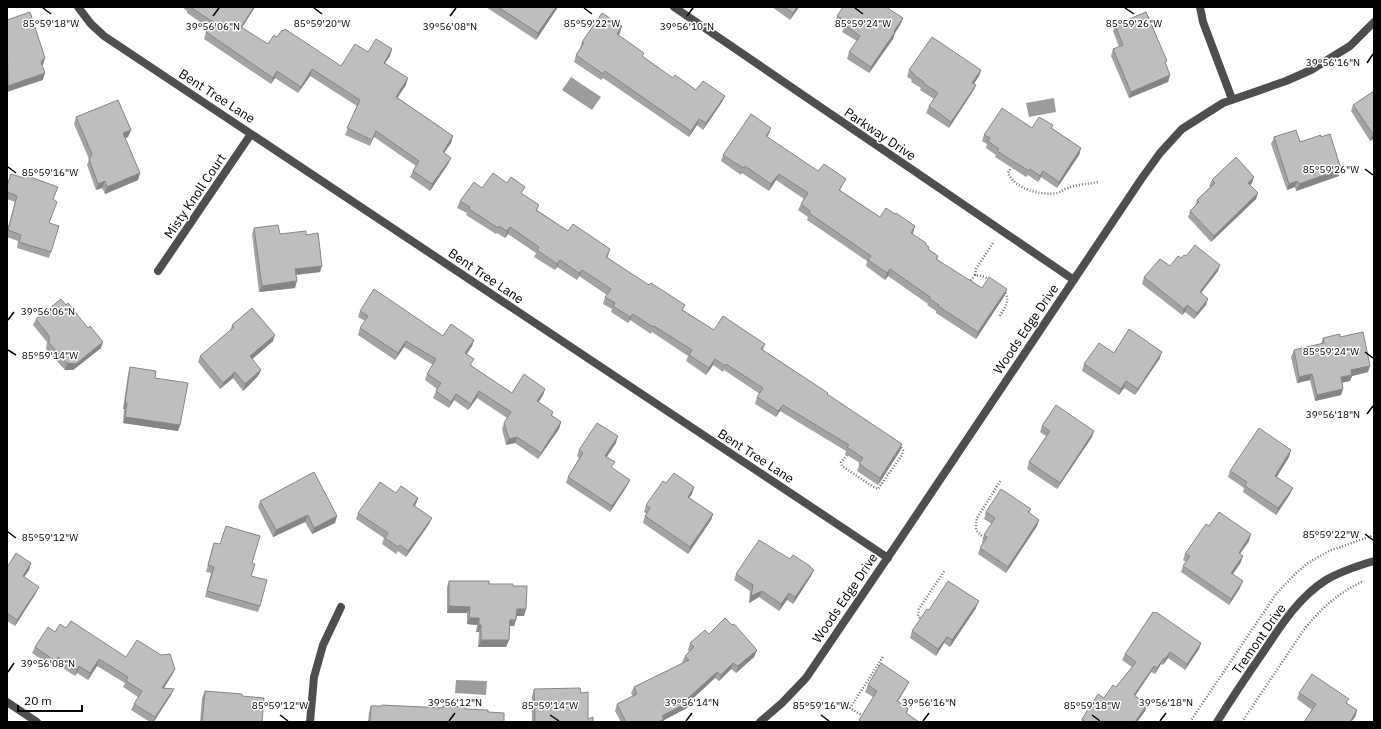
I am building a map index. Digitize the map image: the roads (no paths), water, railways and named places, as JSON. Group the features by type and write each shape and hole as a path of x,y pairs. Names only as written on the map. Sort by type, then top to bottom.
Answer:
{"street":[{"name":"Bent Tree Lane","path":"78,7 91,24 104,36 888,558"},
{"name":"Parkway Drive","path":"674,7 1074,280"},
{"path":"1200,7 1203,22 1232,99"},
{"name":"Woods Edge Drive","path":"760,722 782,704 806,678 1160,153 1182,129 1223,103 1286,81 1311,70 1350,46 1374,22"},
{"name":"Misty Knoll Court","path":"158,271 251,134"},
{"name":"Tremont Drive","path":"1217,722 1285,618 1304,598 1325,581 1348,569 1374,561"},
{"path":"310,722 314,677 323,645 340,607"},
{"path":"7,702 37,722"}]}
